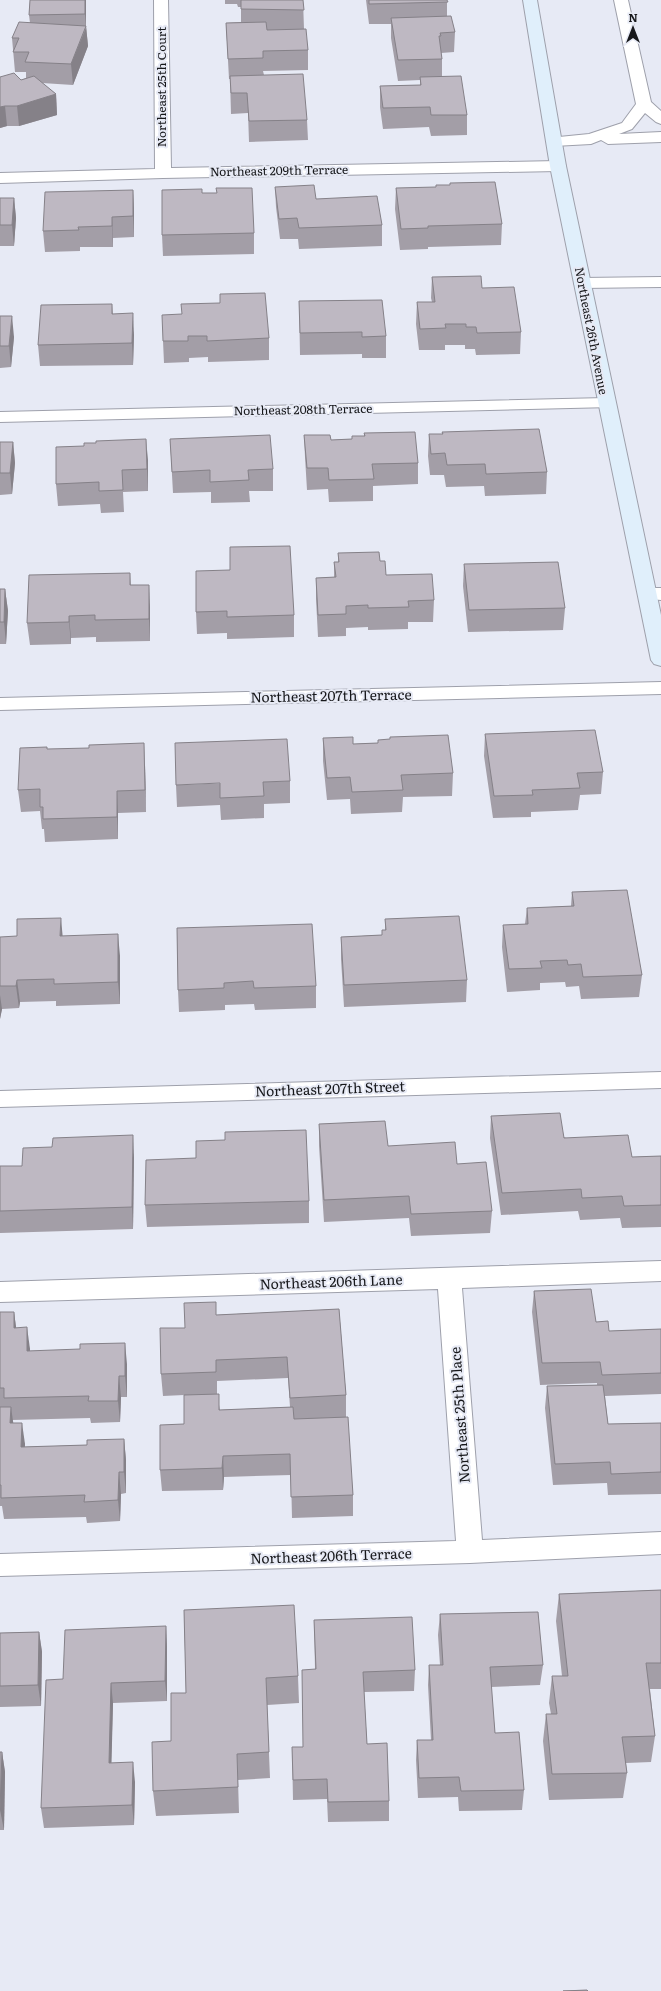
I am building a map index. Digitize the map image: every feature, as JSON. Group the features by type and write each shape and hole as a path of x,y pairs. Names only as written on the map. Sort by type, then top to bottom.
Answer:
{"street":[{"name":"Northeast 25th Court","path":"161,0 163,173"},
{"name":"Northeast 26th Avenue","path":"530,0 558,166 606,403 654,594 661,660"},
{"path":"620,0 644,104 661,119"},
{"path":"590,139 627,126 644,104"},
{"path":"554,141 661,136"},
{"name":"Northeast 209th Terrace","path":"0,178 163,173 558,166"},
{"path":"582,283 661,282"},
{"name":"Northeast 208th Terrace","path":"0,417 606,403"},
{"name":"Northeast 207th Terrace","path":"0,704 661,688"},
{"name":"Northeast 207th Street","path":"0,1099 661,1080"},
{"name":"Northeast 206th Lane","path":"0,1292 450,1279 661,1271"},
{"name":"Northeast 25th Place","path":"450,1279 470,1552"},
{"name":"Northeast 206th Terrace","path":"0,1566 470,1552 661,1542"}],"building":[{"path":"30,0 85,0 85,14 29,15"},
{"path":"241,0 303,0 304,10 241,9"},
{"path":"369,0 447,0 448,2 369,4"},
{"path":"451,16 455,32 440,33 441,36 439,36 442,59 398,60 391,18"},
{"path":"19,22 86,26 71,64 25,62 29,52 13,52 19,38 12,38"},
{"path":"266,22 267,30 306,29 308,50 263,51 263,58 228,59 226,23"},
{"path":"14,73 21,80 34,76 56,94 17,106 0,107 0,77"},
{"path":"303,74 307,120 249,121 247,93 231,93 230,76"},
{"path":"461,76 467,115 431,115 430,107 383,108 380,86 421,85 420,77"},
{"path":"495,182 502,224 428,226 428,228 401,229 396,188 436,187 436,185 450,185 450,183"},
{"path":"314,185 316,199 377,196 382,225 299,228 297,218 279,219 275,187"},
{"path":"216,188 252,188 254,233 162,235 162,190 202,189 202,193 217,193"},
{"path":"133,190 133,216 112,217 112,226 78,227 79,230 43,231 45,192"},
{"path":"0,198 14,198 12,225 0,225"},
{"path":"481,276 482,288 514,287 521,332 477,333 476,327 466,327 466,324 445,324 446,328 420,329 417,302 435,302 432,277"},
{"path":"265,293 269,338 207,341 207,336 188,336 188,341 163,341 162,315 182,314 181,304 220,303 220,294"},
{"path":"382,300 386,336 362,337 362,332 300,333 299,301"},
{"path":"112,304 112,314 133,313 132,343 38,345 41,305"},
{"path":"0,316 12,316 9,346 0,346"},
{"path":"539,429 547,472 486,474 485,464 447,465 445,453 431,454 429,434 443,434 442,432"},
{"path":"415,432 418,463 372,464 374,479 329,480 328,468 307,468 304,435 330,435 331,440 352,439 352,436 365,436 364,433"},
{"path":"270,435 273,469 248,470 249,480 210,482 210,470 172,472 170,439"},
{"path":"146,439 147,469 122,470 123,490 99,491 99,482 56,484 56,447 84,446 84,443 96,443 96,441"},
{"path":"0,442 13,442 10,473 0,473"},
{"path":"290,546 294,615 227,617 227,611 196,612 196,571 230,570 230,547"},
{"path":"379,552 380,561 385,561 386,575 432,574 434,600 408,601 409,607 368,608 368,605 346,606 346,614 318,615 316,578 336,577 334,562 339,562 338,553"},
{"path":"558,562 565,608 469,610 464,564"},
{"path":"130,573 130,585 149,585 149,619 95,620 95,615 69,616 69,622 27,623 29,575"},
{"path":"0,589 5,589 4,622 0,622"},
{"path":"595,730 603,772 577,773 580,788 532,790 533,795 494,796 485,734"},
{"path":"448,735 453,773 401,775 403,790 352,792 350,777 327,778 323,738 353,737 353,744 378,743 378,740 390,739 390,737"},
{"path":"287,739 290,781 263,782 264,796 220,798 220,783 176,785 175,743"},
{"path":"144,743 145,790 117,791 117,817 43,819 43,807 40,807 40,789 18,790 20,748 89,748 89,745"},
{"path":"627,890 642,975 583,977 581,964 568,965 567,960 540,961 542,968 509,969 503,925 528,924 527,908 574,906 572,892"},
{"path":"459,916 467,980 344,985 341,937 382,935 382,930 386,930 385,919"},
{"path":"61,918 60,936 118,934 118,982 54,984 54,979 17,980 16,986 0,986 0,937 17,936 17,919"},
{"path":"312,924 316,986 254,988 253,981 224,983 224,988 178,990 177,928"},
{"path":"560,1113 564,1138 628,1135 632,1157 661,1156 661,1205 624,1206 622,1196 582,1198 581,1189 502,1193 491,1116"},
{"path":"385,1121 388,1146 455,1142 457,1164 486,1162 492,1211 411,1214 409,1196 324,1200 319,1124"},
{"path":"306,1130 309,1201 145,1205 146,1160 196,1158 196,1141 225,1140 225,1132"},
{"path":"133,1135 132,1207 0,1211 0,1166 22,1166 23,1148 52,1147 53,1138"},
{"path":"591,1289 596,1322 608,1321 609,1331 661,1329 661,1373 602,1375 600,1362 542,1363 534,1291"},
{"path":"216,1302 216,1315 339,1309 346,1395 290,1398 287,1357 216,1360 216,1372 161,1374 160,1328 185,1328 184,1303"},
{"path":"0,1312 14,1312 14,1328 27,1327 27,1351 80,1349 80,1344 125,1343 125,1376 119,1376 118,1401 88,1401 89,1396 4,1398 4,1388 0,1388"},
{"path":"603,1385 608,1424 661,1423 661,1472 611,1474 610,1462 555,1464 547,1386"},
{"path":"219,1394 219,1410 293,1407 294,1419 348,1417 353,1495 291,1497 290,1454 223,1456 222,1468 160,1470 160,1425 184,1424 184,1395"},
{"path":"0,1407 11,1407 10,1423 22,1423 21,1447 87,1445 87,1440 124,1439 124,1472 119,1472 118,1500 84,1502 85,1495 1,1498"},
{"path":"661,1590 661,1663 646,1663 655,1736 622,1737 627,1773 552,1774 546,1714 557,1714 552,1676 568,1676 559,1594"},
{"path":"294,1605 298,1676 266,1678 269,1752 237,1754 238,1787 153,1791 152,1742 171,1741 171,1693 186,1693 184,1610"},
{"path":"538,1612 543,1665 490,1667 495,1733 519,1732 524,1790 461,1791 459,1777 419,1778 417,1740 433,1740 429,1665 443,1665 440,1614"},
{"path":"412,1617 415,1670 363,1672 367,1744 387,1743 389,1801 328,1802 327,1779 293,1780 292,1747 303,1747 302,1670 316,1669 314,1620"},
{"path":"166,1626 165,1681 111,1683 109,1763 133,1762 132,1805 41,1808 46,1680 63,1679 65,1630"},
{"path":"39,1632 38,1685 0,1686 0,1633"},
{"path":"0,1752 2,1752 0,1810"},
{"path":"587,1990 588,1991 563,1991"}]}
